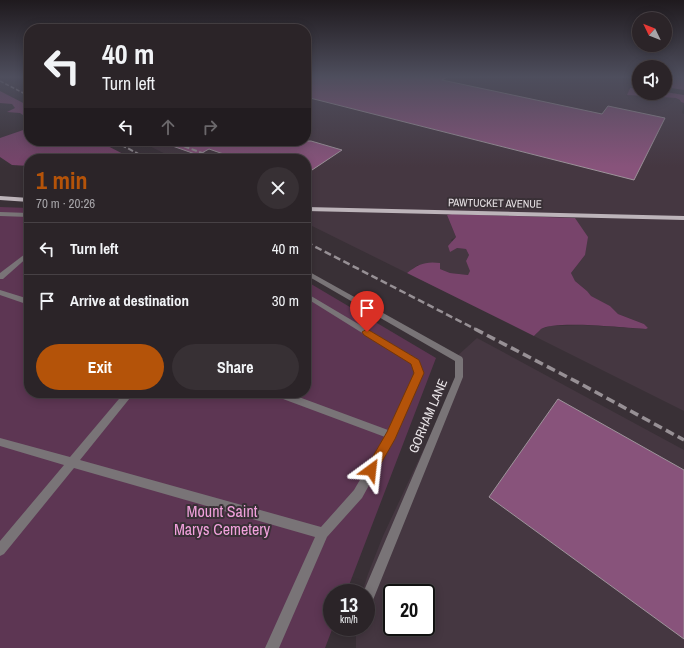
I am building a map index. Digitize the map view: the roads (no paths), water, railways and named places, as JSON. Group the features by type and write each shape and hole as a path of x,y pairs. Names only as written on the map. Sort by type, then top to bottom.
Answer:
{"main road":[{"path":"0,198 24,200"},
{"name":"PAWTUCKET AVENUE","path":"311,209 684,218"}],"street":[{"path":"0,214 24,215"},
{"path":"0,277 24,257"},
{"name":"GORHAM LANE","path":"311,275 459,359 459,377 373,584"},
{"path":"0,292 24,300"},
{"path":"272,648 323,533 358,494 391,436 419,373 416,362 311,298"},
{"path":"0,550 125,398"},
{"path":"291,398 391,436"},
{"path":"0,442 323,533"}],"railway":[{"path":"123,146 139,154"},
{"path":"183,146 205,154"},
{"path":"311,245 477,330"},
{"path":"475,329 684,440"}],"park label":[{"name":"Mount Saint Marys Cemetery","path":"222,520"}]}
